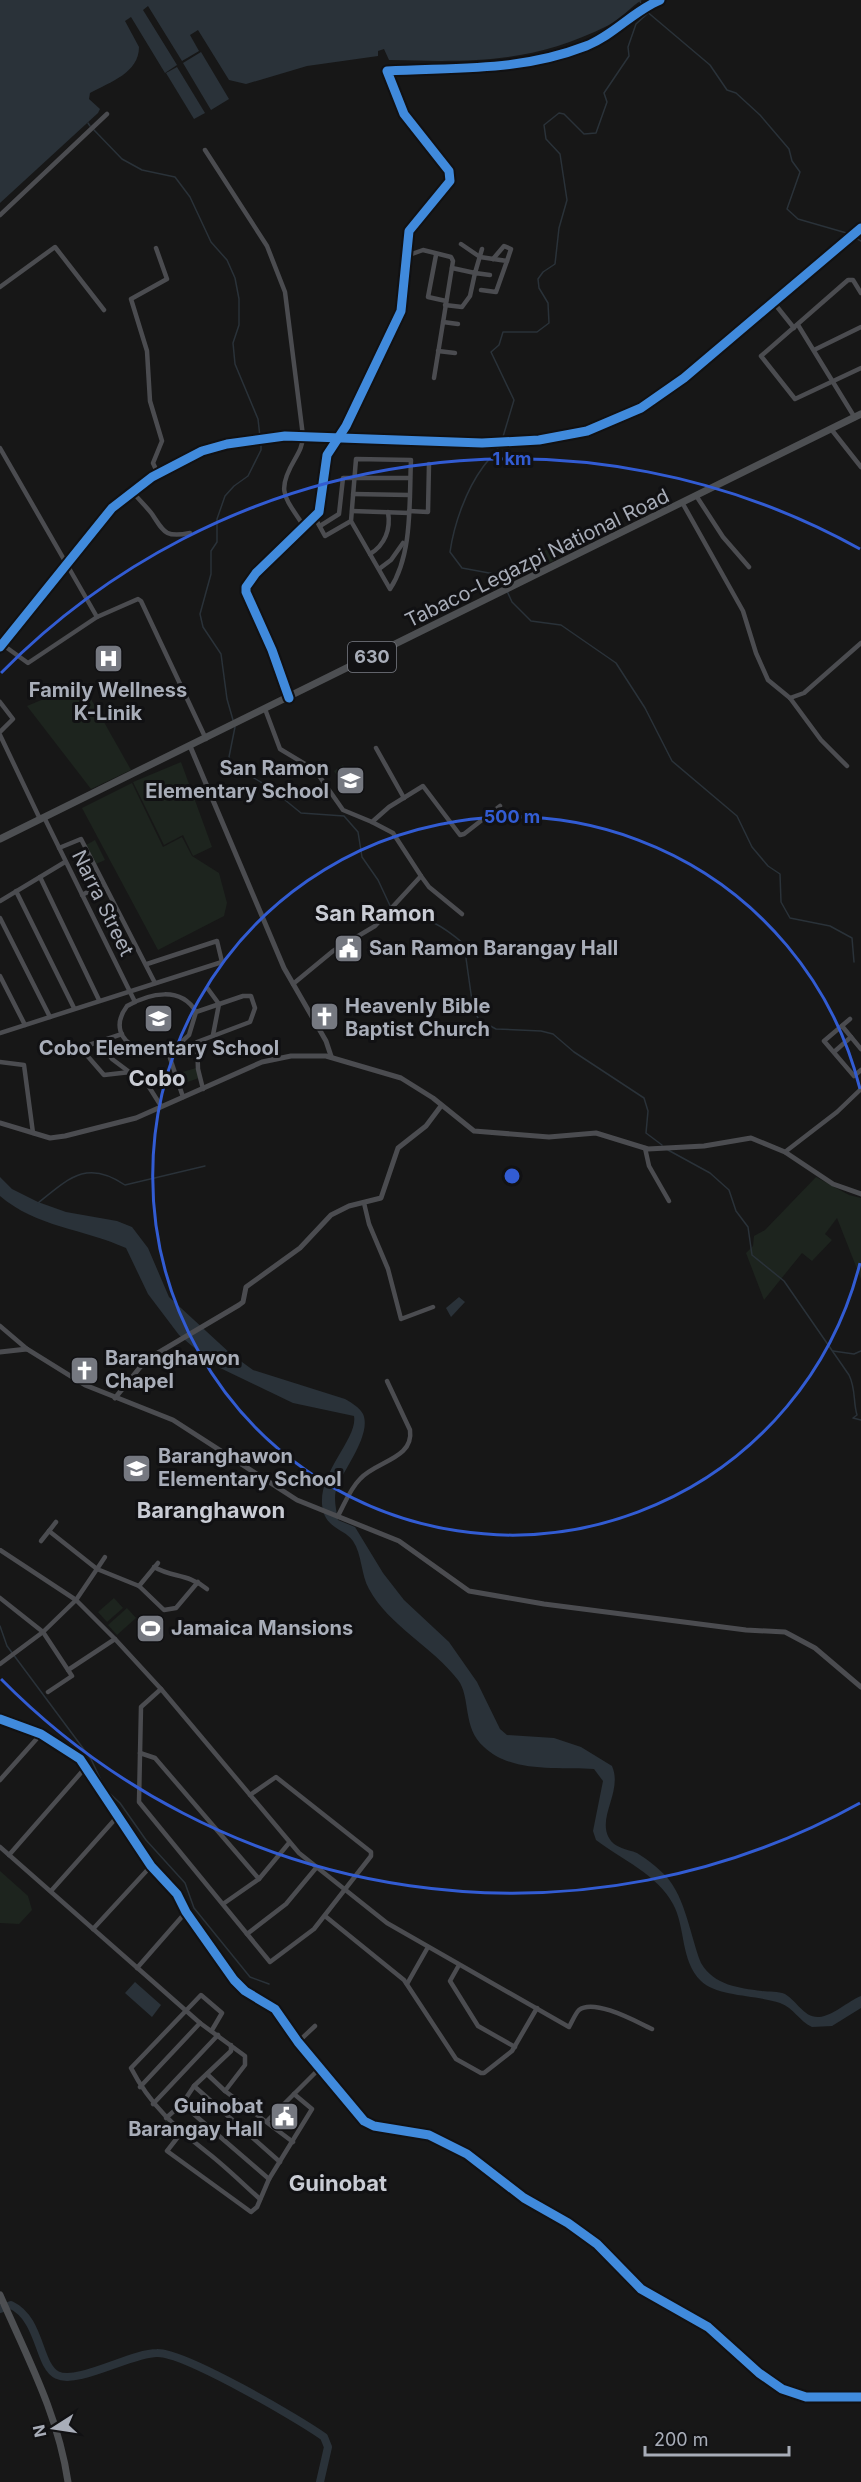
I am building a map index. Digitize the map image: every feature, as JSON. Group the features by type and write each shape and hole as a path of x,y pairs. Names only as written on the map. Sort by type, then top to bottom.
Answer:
{"main road":[{"name":"Tabaco-Legazpi National Road","path":"0,839 858,416"},
{"path":"1,2298 52,2412 68,2482"}],"street":[{"path":"288,698 272,650 246,592 246,587 320,509 327,455 346,426 401,310 409,231 448,186 451,176 404,114 387,71 488,69 561,54 604,38 657,1"},
{"path":"0,215 106,114"},
{"path":"205,150 267,246 285,292 303,436 300,450 284,480 283,487 289,504 303,525"},
{"path":"206,739 141,601 138,599 97,617 28,663 1,646 112,508 132,491 158,474 202,451 256,439 303,436 504,442 562,437 614,422 640,408 684,378 859,230"},
{"path":"493,259 509,240"},
{"path":"461,244 479,255 507,261"},
{"path":"504,246 518,252"},
{"path":"0,287 55,247 104,310"},
{"path":"156,248 167,279 131,299 147,351 150,401 162,441 153,463 158,474"},
{"path":"436,255 428,297 462,308 470,296 482,249"},
{"path":"496,292 512,249"},
{"path":"406,256 423,250 451,257 452,268 434,378"},
{"path":"452,268 490,275"},
{"path":"861,293 853,280 848,280 760,356 795,399 861,368"},
{"path":"481,290 503,293"},
{"path":"774,303 796,326 814,350 833,382 858,416"},
{"path":"443,322 458,324"},
{"path":"814,350 861,327"},
{"path":"438,351 455,353"},
{"path":"831,429 861,467"},
{"path":"0,448 66,567 97,617"},
{"path":"356,459 411,460 409,512 401,573 390,590 351,521 356,459"},
{"path":"352,511 428,512 429,464"},
{"path":"320,526 339,514 343,478 410,478"},
{"path":"132,491 152,513 160,528 177,536 190,532"},
{"path":"353,494 410,495"},
{"path":"697,497 723,537 749,567"},
{"path":"683,504 743,611 768,680 790,699 821,740 847,766"},
{"path":"370,554 377,550 387,533 388,512"},
{"path":"314,516 325,536 351,521"},
{"path":"378,569 391,560 405,541"},
{"path":"790,699 804,693 861,643"},
{"path":"0,702 13,719 0,733"},
{"path":"265,710 284,753 315,770 343,810 393,833 434,892 462,914"},
{"name":"Narra Street","path":"0,733 135,1002"},
{"path":"190,746 293,984 326,1041 331,1056"},
{"path":"376,748 404,798"},
{"path":"372,822 423,786 459,835 464,834 500,806"},
{"path":"58,848 80,838 156,983"},
{"path":"0,901 65,862"},
{"path":"293,984 333,951 369,930 421,876"},
{"path":"40,877 99,1000"},
{"path":"82,895 103,884"},
{"path":"16,891 74,1008"},
{"path":"0,918 50,1017"},
{"path":"0,1033 222,962 217,941 147,964"},
{"path":"0,976 25,1024"},
{"path":"208,989 219,1004 213,1035"},
{"path":"122,1034 124,1010 135,1002 171,993 185,999 196,1012"},
{"path":"196,1012 247,995 253,999 255,1014 246,1025 197,1041"},
{"path":"122,1034 141,1050 153,1052 167,1049 189,1035 196,1012"},
{"path":"850,1019 824,1041 854,1076 861,1070"},
{"path":"842,1026 861,1049"},
{"path":"122,1034 84,1049 100,1071 108,1075 139,1071 161,1106"},
{"path":"189,1035 197,1041"},
{"path":"834,1052 851,1037"},
{"path":"197,1041 197,1064 203,1089"},
{"path":"100,1042 112,1059 128,1071"},
{"path":"167,1049 183,1097"},
{"path":"0,1123 50,1138 65,1136 136,1119 161,1106 277,1058 331,1056 401,1078 474,1131 488,1134 549,1137 596,1133 645,1148 659,1149 704,1146 751,1138 785,1152 833,1185 861,1194"},
{"path":"0,1062 24,1065 33,1133"},
{"path":"785,1152 829,1118 861,1089"},
{"path":"115,1398 146,1360 243,1302 246,1287 300,1248 331,1215 382,1197 398,1148 426,1126 441,1106"},
{"path":"645,1148 649,1166 669,1201"},
{"path":"364,1203 369,1224 388,1269 401,1319 432,1307"},
{"path":"0,1326 27,1349 85,1385 173,1420 291,1496 399,1540 469,1591 544,1604 746,1630 785,1632 815,1648 861,1687"},
{"path":"0,1352 27,1349"},
{"path":"336,1515 358,1480 369,1469 403,1453 411,1438 410,1430 387,1381"},
{"path":"41,1541 56,1522"},
{"path":"49,1530 97,1569 139,1586 164,1610 176,1608 198,1582"},
{"path":"0,1550 76,1599 161,1689 289,1843 316,1868 387,1923 569,2027 578,2011 586,2008 615,2010 652,2029"},
{"path":"0,1664 43,1632 76,1599 105,1557"},
{"path":"139,1586 156,1565 161,1572 193,1578 207,1589"},
{"path":"0,1598 43,1632 72,1676 48,1692"},
{"path":"68,1670 115,1639"},
{"path":"161,1689 141,1707 139,1802 270,1962 314,1929 372,1856 370,1852 276,1777 250,1795"},
{"path":"0,1719 41,1734 70,1750 86,1767 151,1866 177,1894 186,1912 234,1980 245,1991 275,2009 319,2069 364,2121 374,2126 429,2135 467,2154 524,2198 568,2223 597,2244 641,2289 708,2326 759,2373 782,2389 806,2397 861,2397"},
{"path":"0,1780 41,1734"},
{"path":"140,1753 156,1758 259,1879"},
{"path":"9,1855 86,1767"},
{"path":"51,1891 117,1817"},
{"path":"223,1904 259,1879 289,1843"},
{"path":"0,1846 200,2023 212,2030 247,2060 241,2073 225,2091"},
{"path":"93,1929 151,1866"},
{"path":"247,1934 286,1904 316,1868"},
{"path":"137,1968 186,1912"},
{"path":"325,1916 407,1984 456,2059 484,2073 515,2047 537,2008"},
{"path":"407,1984 428,1947"},
{"path":"459,1965 450,1981 478,2026 515,2047"},
{"path":"212,2030 222,2013 208,1998 201,1995 131,2068 140,2087 166,2118 260,2199"},
{"path":"140,2087 200,2023"},
{"path":"298,2042 315,2026"},
{"path":"153,2104 218,2035"},
{"path":"166,2118 182,2104 194,2086 231,2050 231,2045"},
{"path":"267,2121 319,2069"},
{"path":"207,2074 225,2091 293,2142"},
{"path":"194,2086 280,2162"},
{"path":"181,2133 167,2151 248,2212 254,2211 269,2179 312,2109 294,2094"},
{"path":"182,2104 269,2179"}],"shaded area":[{"path":"0,0 642,0 609,25 581,38 527,54 475,60 389,60 384,49 378,51 378,56 307,66 246,84 229,80 198,30 190,35 199,51 182,61 148,6 143,10 177,65 165,73 131,17 125,21 139,47 134,64 122,76 90,93 89,99 100,109 98,113 0,203"},
{"path":"201,52 229,99 211,110 183,63"},
{"path":"177,67 205,113 194,119 166,73"},
{"path":"549,549 551,552 555,551 558,559 546,564 542,552"},
{"path":"82,683 131,770 91,789 27,706"},
{"path":"181,762 212,847 193,856 183,835 164,845 133,782"},
{"path":"343,765 355,785 346,790 334,771"},
{"path":"132,783 163,847 182,837 192,856 219,873 227,903 224,916 158,950 82,808"},
{"path":"95,840 105,860 96,864 86,845"},
{"path":"167,1015 171,1026 151,1032 147,1020"},
{"path":"196,1068 199,1078 182,1084 179,1073"},
{"path":"0,1177 12,1189 38,1202 66,1212 117,1221 132,1227 148,1248 169,1297 231,1354 253,1370 345,1399 357,1407 363,1414 364,1431 336,1491 335,1503 338,1520 355,1527 383,1573 404,1600 449,1642 477,1682 500,1729 507,1735 554,1738 581,1747 612,1766 615,1775 614,1785 606,1821 609,1838 617,1846 641,1855 673,1885 683,1906 701,1963 713,1976 736,1987 785,1994 814,2017 830,2014 861,1996 861,2008 832,2026 812,2027 780,2003 717,1990 701,1981 694,1973 686,1954 677,1913 666,1894 649,1876 596,1840 593,1831 603,1781 594,1769 521,1765 495,1755 484,1747 472,1731 462,1687 458,1680 448,1668 388,1614 369,1589 356,1546 349,1537 330,1523 322,1504 327,1479 354,1425 354,1416 293,1403 216,1366 179,1335 148,1294 126,1248 29,1215 0,1196"},
{"path":"816,1177 849,1195 861,1198 861,1279 837,1218 825,1234 832,1240 812,1261 802,1253 764,1300 746,1253 753,1246 754,1236 765,1230"},
{"path":"459,1297 465,1302 451,1317 446,1308"},
{"path":"114,1598 123,1608 107,1622 98,1612"},
{"path":"127,1608 136,1618 117,1635 108,1625"},
{"path":"0,1871 28,1896 32,1910 19,1924 0,1923"},
{"path":"135,1982 161,2005 152,2017 125,1993"},
{"path":"167,2120 174,2128 160,2140 153,2133"}],"waterway":[{"path":"640,1 642,6"},
{"path":"645,10 710,65 727,90 736,93 760,115 789,149 792,161 800,172 787,209 798,219 850,234"},
{"path":"502,440 514,400 491,352 499,345 503,332 537,332 549,323 548,303 539,288 538,279 543,272 555,264 559,228 567,200 560,154 546,139 544,125 559,113 564,114 584,134 596,133 607,102 604,93 629,56 628,47 636,24 647,14"},
{"path":"94,130 122,159 142,170 175,177 190,197 211,242 227,260 235,278 239,299 239,325 233,343 235,364 258,419 260,437"},
{"path":"854,237 861,241"},
{"path":"233,720 227,699 221,654 203,627 200,614 211,574 211,551 217,542 217,519 225,496 248,476 261,450 261,441"},
{"path":"500,444 477,476 466,497 454,530 450,552 462,568 500,575 505,587"},
{"path":"507,591 512,602 531,621 561,625 616,663 645,708 672,761 737,816 752,847 768,866 780,874 781,902 790,918 830,926 852,938 854,962"},
{"path":"235,727 229,757 234,766 269,787 301,813 344,816 358,832 362,857 378,880 393,912 398,917 417,918 434,923 464,944 473,1008 479,1020 496,1029 541,1031 553,1034 574,1052 644,1098 648,1111 646,1133 662,1145"},
{"path":"668,1150 710,1173 729,1190 736,1211 748,1227 752,1255 784,1281 849,1375 853,1385 857,1415 853,1418 861,1420"},
{"path":"38,1203 69,1179 79,1175 100,1173 125,1185 205,1166"},
{"path":"833,1351 854,1354 861,1351"},
{"path":"0,1626 7,1646 91,1759 105,1789 120,1803 146,1840 185,1883 194,1908 250,1977 269,1984"},
{"path":"0,2309 11,2305 21,2312 34,2331 46,2362 57,2375 78,2376 146,2354 157,2353 191,2363 241,2388 324,2437 328,2447 320,2482"}],"cycle path":[{"path":"289,698 272,650 246,592 246,587 256,573 319,512 327,455 346,426 401,311 409,231 450,181 449,171 404,114 387,71 488,67 561,54 596,41 641,10 660,0"},
{"path":"0,647 112,508 152,477 202,451 227,444 285,436 482,443 539,440 587,431 641,408 684,378 861,228"},
{"path":"0,1719 41,1734 80,1759 151,1866 177,1894 186,1912 234,1980 245,1991 275,2009 298,2042 364,2121 374,2126 429,2135 467,2154 524,2198 568,2223 597,2244 641,2289 708,2327 759,2373 782,2389 806,2397 861,2397"}],"place":[{"name":"Family Wellness K-Linik","path":"108,659"},
{"name":"San Ramon Elementary School","path":"350,780"},
{"name":"San Ramon Barangay Hall","path":"348,948"},
{"name":"Heavenly Bible Baptist Church","path":"324,1017"},
{"name":"Cobo Elementary School","path":"159,1018"},
{"name":"Baranghawon Chapel","path":"84,1370"},
{"name":"Baranghawon Elementary School","path":"137,1468"},
{"name":"Jamaica Mansions","path":"150,1628"},
{"name":"Guinobat Barangay Hall","path":"284,2117"}],"district":[{"name":"San Ramon","path":"375,913"},
{"name":"Cobo","path":"157,1078"},
{"name":"Baranghawon","path":"211,1510"},
{"name":"Guinobat","path":"338,2183"}]}
